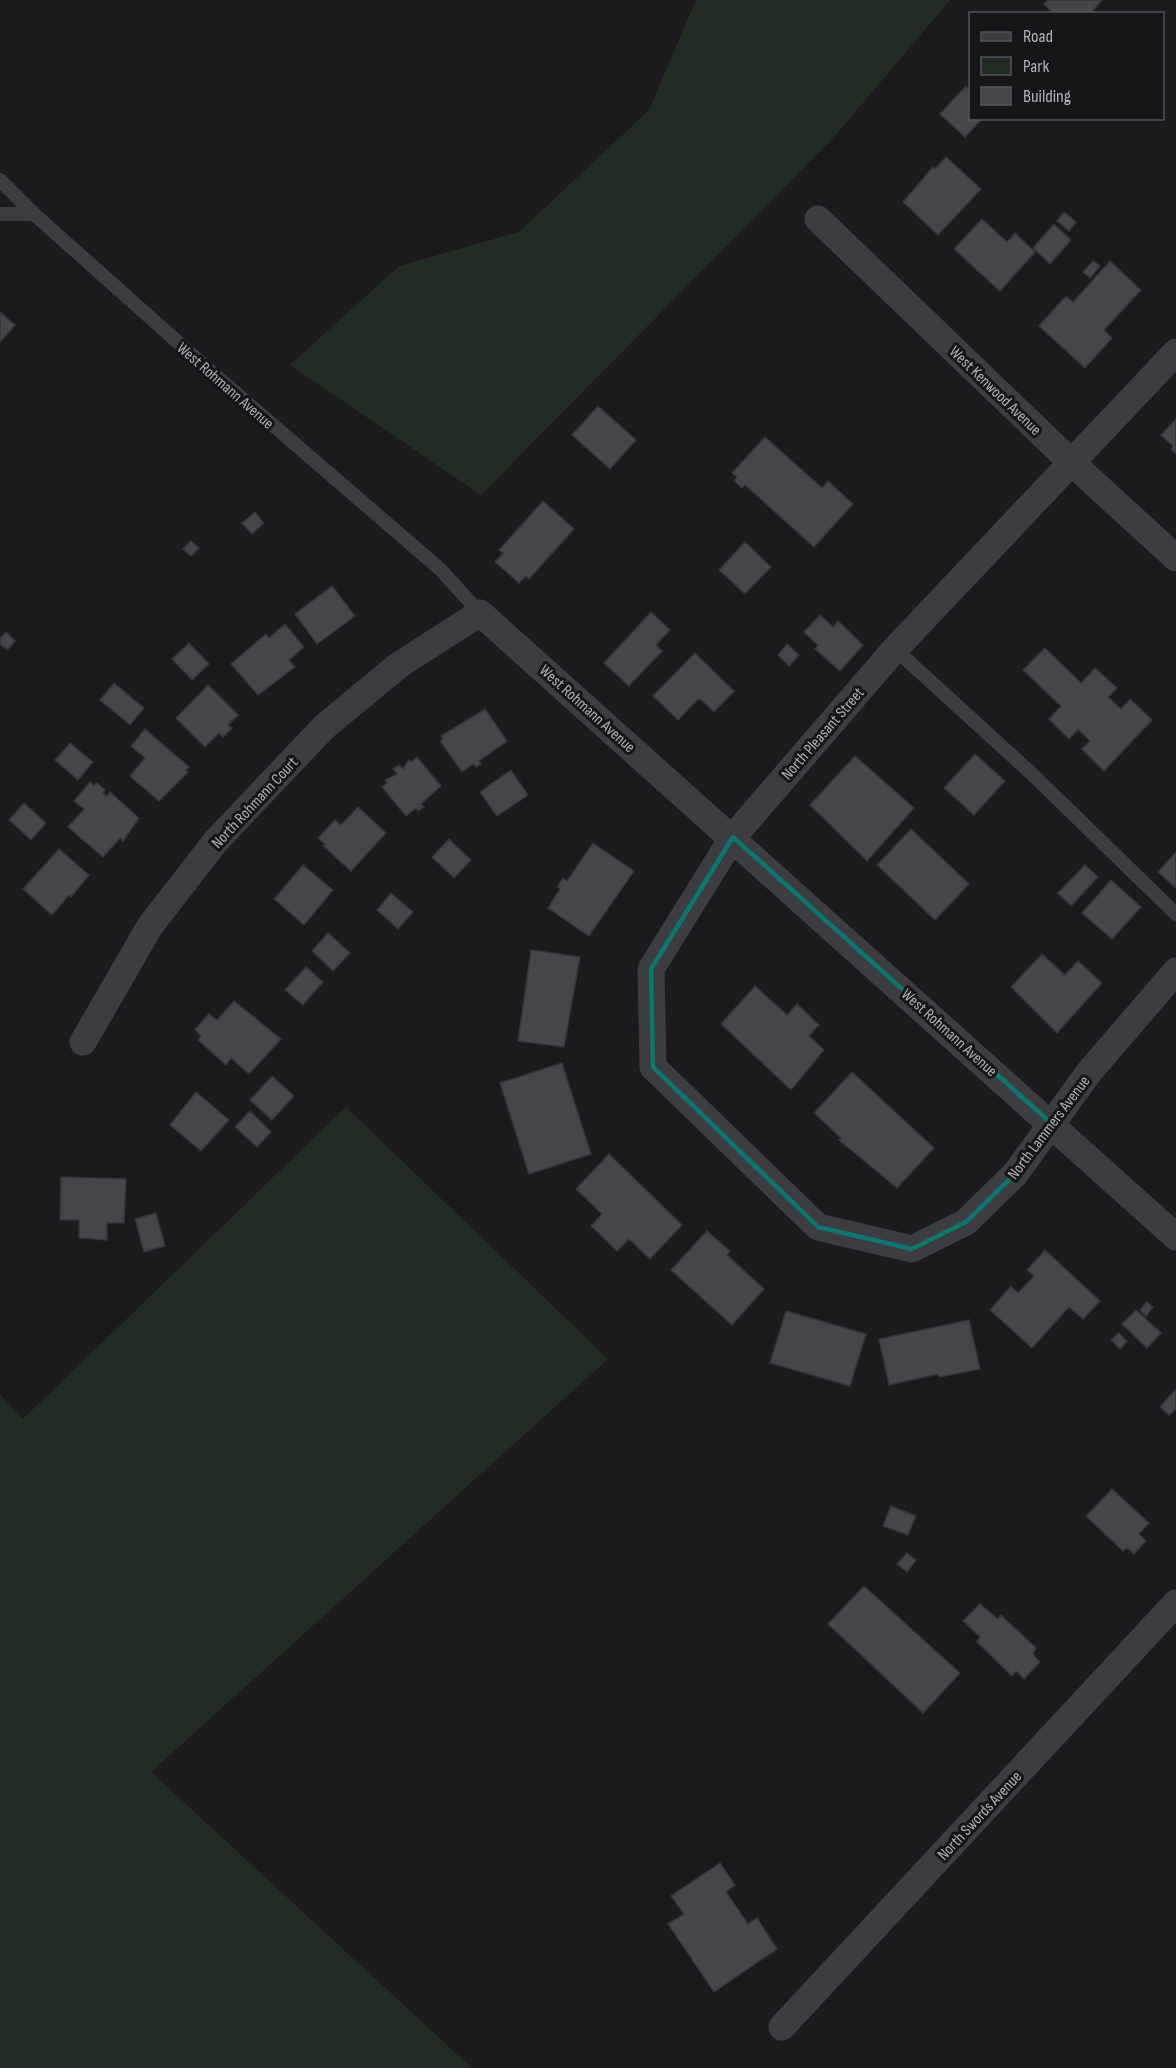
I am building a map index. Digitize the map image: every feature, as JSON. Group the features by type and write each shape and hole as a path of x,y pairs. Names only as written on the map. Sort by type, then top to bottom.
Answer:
{"street":[{"name":"West Kenwood Avenue","path":"818,219 1072,463 1176,558"},
{"name":"North Pleasant Street","path":"746,1159 653,1067 651,969 733,837 895,649 1176,352"},
{"name":"West Rohmann Avenue","path":"480,613 733,837 1176,1237"},
{"name":"North Rohmann Court","path":"83,1042 150,926 216,841 324,727 399,665 480,613"},
{"name":"North Lammers Avenue","path":"746,1159 818,1227 912,1250 966,1221 1015,1174 1090,1071 1176,971"},
{"name":"North Swords Avenue","path":"782,2027 1176,1603"}],"lane":[{"name":"West Rohmann Avenue","path":"0,180 34,214 293,444 440,569 480,613"},
{"path":"0,214 34,214"},
{"path":"895,649 1032,774 1176,915"}],"highlighted area":[{"path":"733,837 1052,1124 1015,1174 966,1222 912,1249 818,1227 653,1067 651,969"}],"green space":[{"path":"696,0 950,0 834,137 481,495 290,365 399,266 519,232 649,110"},
{"path":"346,1107 608,1359 151,1772 472,2068 0,2068 0,1394 23,1419"}],"building":[{"path":"1048,0 1102,0 1092,12 1052,12 1044,4"},
{"path":"966,86 969,90 969,120 981,120 965,137 940,114"},
{"path":"946,157 981,189 938,235 903,202 933,167 935,169"},
{"path":"1064,212 1076,222 1069,231 1057,221"},
{"path":"982,219 1007,242 1015,233 1035,252 1000,291 954,249"},
{"path":"1054,224 1071,240 1050,264 1033,248"},
{"path":"1093,261 1100,266 1090,278 1083,272"},
{"path":"1110,261 1141,290 1104,330 1112,338 1085,368 1039,326 1066,296 1073,302"},
{"path":"0,312 15,325 0,342"},
{"path":"598,406 636,440 610,469 572,435"},
{"path":"1176,419 1176,454 1171,449 1173,446 1161,435"},
{"path":"765,437 822,488 828,481 853,504 814,547 745,485 742,488 734,481 737,477 732,473"},
{"path":"543,501 574,529 529,579 526,576 519,583 495,562 503,553 499,550"},
{"path":"255,512 264,523 252,534 242,523"},
{"path":"191,541 199,548 191,556 183,549"},
{"path":"745,542 771,567 745,594 719,570"},
{"path":"332,586 355,616 317,644 295,614"},
{"path":"651,612 670,630 656,645 662,651 629,686 604,663"},
{"path":"820,615 833,627 838,621 863,645 840,671 815,649 818,645 804,632"},
{"path":"285,624 304,647 289,660 295,667 258,695 231,664 266,634 269,638"},
{"path":"6,632 15,641 7,650 0,644 0,638"},
{"path":"189,643 209,664 192,680 172,659"},
{"path":"787,644 799,655 789,666 778,655"},
{"path":"1045,648 1081,683 1095,668 1117,688 1108,697 1121,709 1130,699 1152,720 1104,771 1082,749 1090,741 1078,729 1069,739 1049,719 1061,706 1023,670"},
{"path":"695,653 734,691 714,712 699,698 678,720 653,696"},
{"path":"114,683 144,708 130,725 100,700"},
{"path":"208,685 238,715 228,725 232,728 223,737 219,733 205,747 176,718"},
{"path":"485,709 507,741 479,761 481,764 476,767 473,764 462,772 440,741 443,739 441,736"},
{"path":"145,729 189,767 186,770 188,772 159,801 130,776 145,758 131,746"},
{"path":"70,743 93,762 78,780 55,760"},
{"path":"975,754 1005,781 974,815 944,788"},
{"path":"855,756 914,808 867,861 810,805"},
{"path":"417,757 441,786 421,804 424,807 418,811 416,808 406,816 382,787 387,783 385,780 397,774 393,769 399,765 403,769 409,760 411,762"},
{"path":"511,770 528,795 497,816 480,792"},
{"path":"90,782 94,786 97,783 105,790 103,793 107,796 110,792 139,818 123,841 120,838 103,857 68,827 84,809 74,801"},
{"path":"24,803 46,823 31,840 9,820"},
{"path":"358,807 386,833 351,871 323,846 325,844 318,838 335,820 341,825"},
{"path":"911,829 969,884 935,920 877,865"},
{"path":"449,839 471,860 454,878 432,857"},
{"path":"593,843 634,871 589,936 548,908 560,889 557,887 563,878 567,881"},
{"path":"59,849 89,875 52,915 23,889"},
{"path":"1176,852 1176,888 1158,872"},
{"path":"303,865 333,890 304,925 274,899"},
{"path":"1085,865 1098,877 1071,906 1058,893"},
{"path":"1111,880 1141,907 1112,939 1082,913"},
{"path":"391,893 413,912 398,929 377,910"},
{"path":"328,933 350,953 333,971 312,951"},
{"path":"531,950 580,957 564,1047 518,1041"},
{"path":"1042,954 1065,975 1078,961 1102,983 1057,1033 1011,987"},
{"path":"306,967 323,982 303,1005 285,990"},
{"path":"755,986 787,1015 797,1004 819,1025 809,1036 824,1050 791,1090 721,1024"},
{"path":"234,1001 281,1039 249,1074 231,1058 226,1065 198,1040 201,1037 195,1029 209,1014 217,1020"},
{"path":"562,1063 591,1154 529,1174 500,1083"},
{"path":"852,1072 934,1148 897,1188 839,1140 841,1138 814,1113"},
{"path":"272,1076 294,1096 272,1120 250,1100"},
{"path":"196,1092 229,1120 201,1151 170,1125"},
{"path":"250,1111 271,1132 257,1147 235,1127"},
{"path":"609,1154 682,1225 650,1259 629,1239 617,1251 591,1226 602,1214 576,1189"},
{"path":"61,1177 126,1179 124,1223 107,1223 107,1240 79,1238 79,1220 60,1220"},
{"path":"156,1213 165,1246 144,1252 135,1219"},
{"path":"707,1231 730,1251 727,1255 764,1289 732,1325 671,1270"},
{"path":"1045,1250 1100,1301 1083,1319 1069,1307 1032,1348 990,1310 1011,1286 1018,1293 1034,1276 1027,1270"},
{"path":"1147,1302 1153,1307 1146,1316 1140,1310"},
{"path":"1136,1310 1161,1333 1147,1348 1122,1324"},
{"path":"786,1311 866,1334 850,1386 770,1363"},
{"path":"969,1320 980,1369 940,1377 938,1374 889,1385 879,1339"},
{"path":"1119,1333 1127,1341 1120,1349 1111,1340"},
{"path":"1176,1389 1176,1409 1169,1415 1160,1407"},
{"path":"1112,1489 1149,1523 1139,1534 1146,1541 1134,1554 1127,1548 1123,1551 1086,1516"},
{"path":"891,1506 916,1516 908,1535 883,1526"},
{"path":"907,1553 916,1560 907,1572 897,1564"},
{"path":"864,1586 960,1673 923,1713 828,1624"},
{"path":"980,1604 998,1619 1001,1615 1036,1648 1033,1654 1040,1662 1024,1679 1016,1671 1012,1676 977,1642 980,1637 963,1621"},
{"path":"720,1863 735,1885 726,1892 748,1924 757,1918 777,1949 714,1992 668,1924 684,1914 671,1896"}]}
